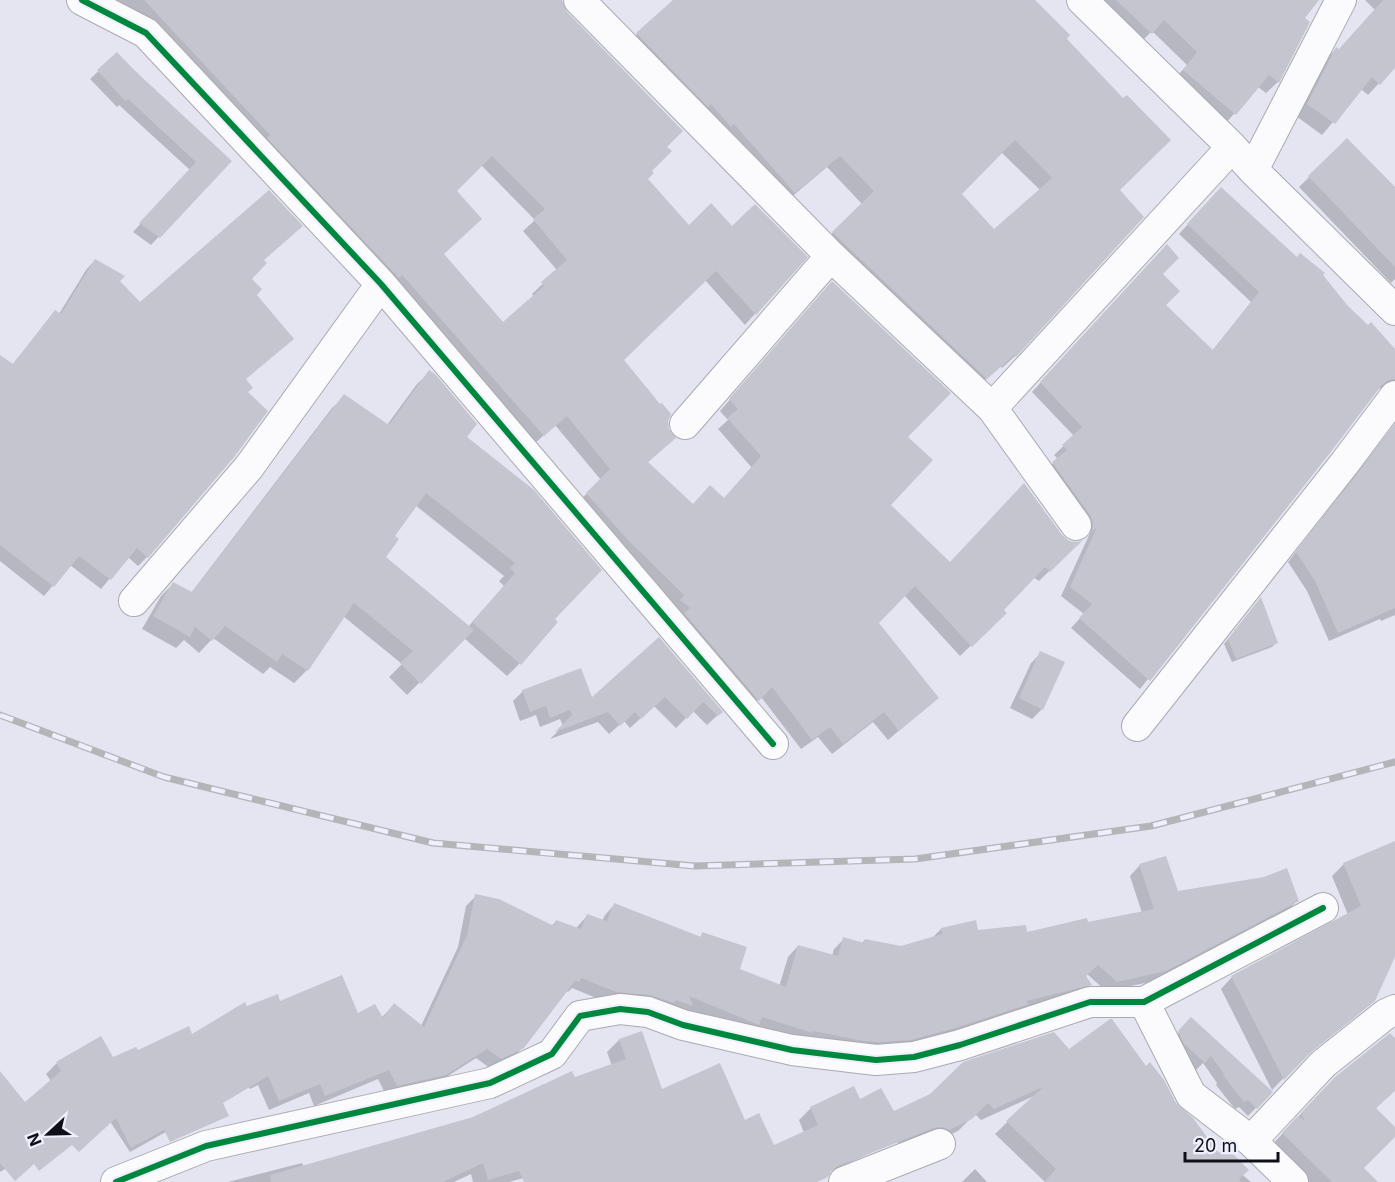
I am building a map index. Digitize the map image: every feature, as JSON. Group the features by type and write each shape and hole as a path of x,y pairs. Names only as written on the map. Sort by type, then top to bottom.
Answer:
{"street":[{"path":"82,0 146,33 381,284 773,744"},
{"path":"579,0 831,256 992,408 1077,525"},
{"path":"1082,0 1395,310"},
{"path":"1253,170 1341,0"},
{"path":"992,408 1232,147"},
{"path":"685,424 831,256"},
{"path":"134,601 249,467 381,284"},
{"path":"1137,726 1395,396"},
{"path":"116,1182 206,1146 490,1083 552,1054 580,1016 620,1008 648,1012 683,1025 792,1050 876,1060 914,1057 960,1045 1090,1002 1144,1002 1323,908"},
{"path":"1144,1002 1191,1095 1251,1141 1293,1182"},
{"path":"1251,1141 1323,1064 1386,1014 1395,1010"},
{"path":"844,1182 940,1144"}],"building":[{"path":"144,0 562,0 567,12 683,131 667,147 672,151 652,171 654,173 648,179 689,225 711,203 732,226 755,204 808,257 756,315 716,271 624,360 671,414 668,421 669,429 676,438 648,462 693,504 710,485 724,498 761,456 727,418 738,409 729,399 832,281 951,393 908,437 933,460 891,505 950,562 1024,483 1062,535 1069,541 1083,540 1050,572 1045,567 1004,610 1007,613 972,647 915,586 879,623 939,698 899,731 884,712 843,744 830,727 812,740 772,687 759,701 684,613 690,608 680,600 684,595 628,540 586,493 610,469 567,416 544,436 402,275 399,278 267,138 270,135","holes":["492,156 545,209 533,219 567,260 541,282 544,286 503,322 444,254 482,219 457,191"]},
{"path":"673,0 1035,0 1070,35 1067,39 1123,98 1127,95 1171,140 1120,190 1144,217 1016,357 1014,355 987,379 832,232 874,191 840,156 795,193 734,124 731,127 711,104 708,107 636,33","holes":["1015,140 1052,178 994,229 962,194"]},
{"path":"1116,0 1319,0 1305,18 1310,22 1279,83 1269,75 1236,115 1183,70 1197,52 1164,20 1152,34"},
{"path":"1383,0 1395,0 1395,68 1380,85 1372,77 1335,124 1307,104 1336,47 1339,49"},
{"path":"117,52 232,161 160,238 139,223 196,162 128,99 125,101 97,70"},
{"path":"1347,138 1395,187 1395,267 1308,176"},
{"path":"1221,187 1297,257 1300,253 1325,273 1323,275 1347,305 1368,325 1371,322 1395,349 1395,379 1388,380 1381,386 1150,681 1079,618 1092,604 1070,587 1097,527 1092,532 1093,523 1090,515 1052,462 1067,450 1062,445 1082,427 1040,382 1167,244 1179,258 1163,274 1180,291 1166,305 1213,350 1259,292 1187,224"},
{"path":"269,190 303,226 264,260 267,263 252,279 262,289 257,295 294,339 246,379 253,388 248,392 268,411 235,456 148,558 137,548 111,580 79,556 54,587 0,545 0,355 13,364 55,310 61,314 95,259 125,276 120,281 140,302"},
{"path":"429,370 436,375 477,424 467,437 534,490 602,570 555,619 558,622 521,665 472,622 515,573 510,568 515,563 426,493 395,536 399,539 386,557 474,630 421,684 400,663 413,651 354,603 308,671 282,654 277,662 225,626 212,641 195,627 190,637 153,616 173,582 192,592 344,394 389,425"},
{"path":"1395,425 1395,608 1338,633 1315,581 1296,552"},
{"path":"1261,597 1278,643 1236,659 1228,639"},
{"path":"659,637 723,712 718,716 703,702 687,719 665,697 641,719 635,712 620,726 608,712 555,732 572,715 570,710 550,718 546,706 530,712 522,690 581,668 592,697"},
{"path":"1040,651 1065,662 1043,710 1019,698"},
{"path":"1395,841 1395,957 1375,1001 1312,1051 1284,1080 1231,976 1361,906 1343,863"},
{"path":"1166,856 1178,891 1264,877 1287,868 1299,901 1166,971 1117,982 1098,965 1086,976 1092,985 1026,1001 1029,1004 911,1040 864,1041 813,1031 813,1033 762,1017 759,1025 689,996 693,1006 676,1000 674,1003 650,995 616,992 581,978 580,982 575,981 524,1048 501,1059 487,1049 446,1075 397,1086 389,1070 325,1096 320,1084 279,1101 268,1076 223,1103 229,1116 170,1142 164,1130 131,1148 116,1118 79,1152 72,1145 39,1171 34,1164 15,1181 0,1163 0,1071 25,1102 61,1071 56,1062 101,1036 113,1057 136,1047 138,1050 189,1026 192,1034 245,1002 247,1006 278,994 280,1001 342,975 358,1013 375,1004 383,1018 394,1003 424,1027 467,935 475,894 499,899 554,926 556,920 581,929 587,914 607,921 614,903 701,937 702,932 747,947 740,969 786,987 798,945 838,956 843,937 864,943 865,939 901,946 942,934 941,928 976,920 978,930 1026,925 1027,932 1087,918 1088,922 1154,909 1139,864"},
{"path":"1191,1017 1273,1092 1257,1109 1248,1100 1244,1102 1211,1056 1205,1063 1184,1044 1178,1031"},
{"path":"1110,1019 1146,1066 1150,1062 1164,1080 1176,1103 1193,1118 1219,1153 1226,1147 1249,1170 1239,1179 1241,1182 1044,1182 1056,1169 1006,1121 1043,1087 994,1109 988,1103 972,1119 949,1130 942,1127 934,1128 838,1166 831,1171 828,1177 817,1182 524,1182 519,1171 488,1180 483,1163 443,1182 271,1182 270,1175 473,1117 572,1071 575,1077 626,1059 619,1039 642,1031 662,1089 720,1063 745,1120 759,1113 774,1145 818,1125 810,1107 854,1086 860,1099 881,1088 894,1111 930,1094 963,1062 1054,1032 1069,1049"},
{"path":"1390,1033 1395,1038 1395,1091 1376,1108 1395,1127 1395,1137 1364,1168 1378,1182 1332,1182 1282,1133 1298,1116 1305,1121 1301,1113 1335,1077"}],"railway":[{"path":"0,715 164,777 433,843 695,866 915,859 1151,826 1395,762"}],"cycle path":[{"path":"82,0 146,33 381,284 773,744"},
{"path":"116,1182 206,1146 490,1083 552,1054 580,1016 620,1009 648,1012 683,1025 792,1050 876,1060 914,1057 960,1045 1090,1002 1144,1002 1323,908"}]}
